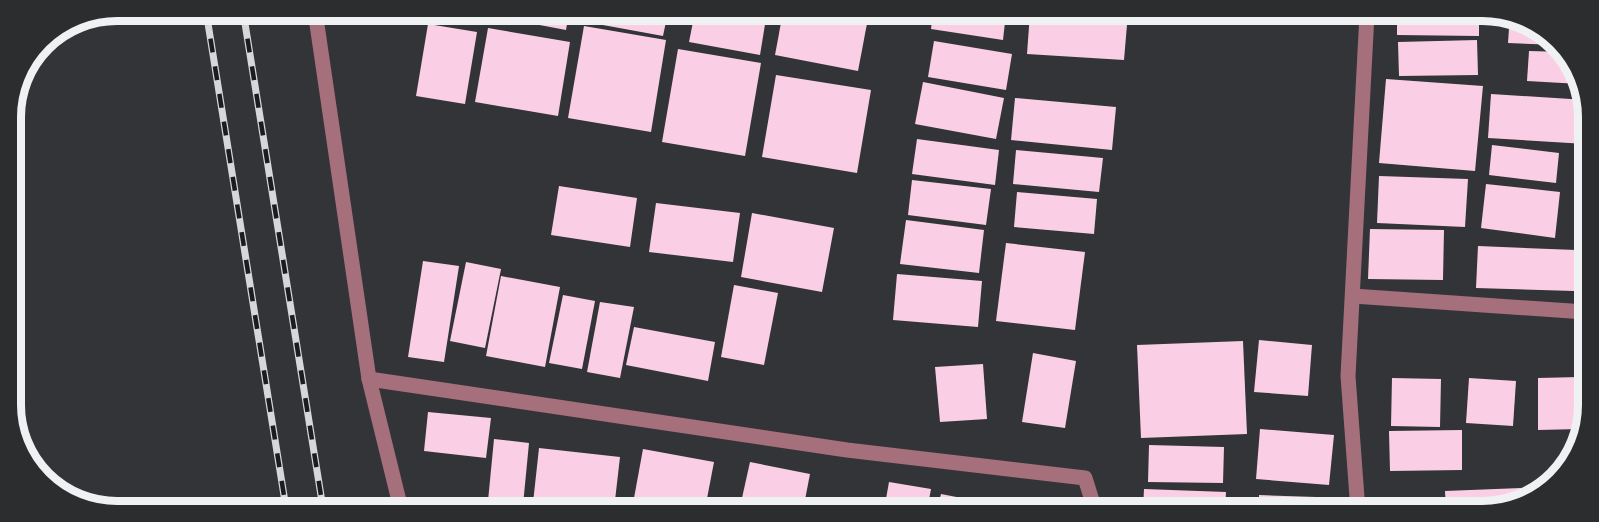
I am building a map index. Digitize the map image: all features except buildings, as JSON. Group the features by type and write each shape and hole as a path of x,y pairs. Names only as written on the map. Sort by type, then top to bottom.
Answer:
{"street":[{"path":"316,21 369,379 399,501"},
{"path":"1357,501 1348,376 1367,21"},
{"path":"1353,296 1578,312"},
{"path":"369,379 847,450 1085,478 1092,501"}],"railway":[{"path":"208,21 285,501"},
{"path":"245,21 322,501"}]}
